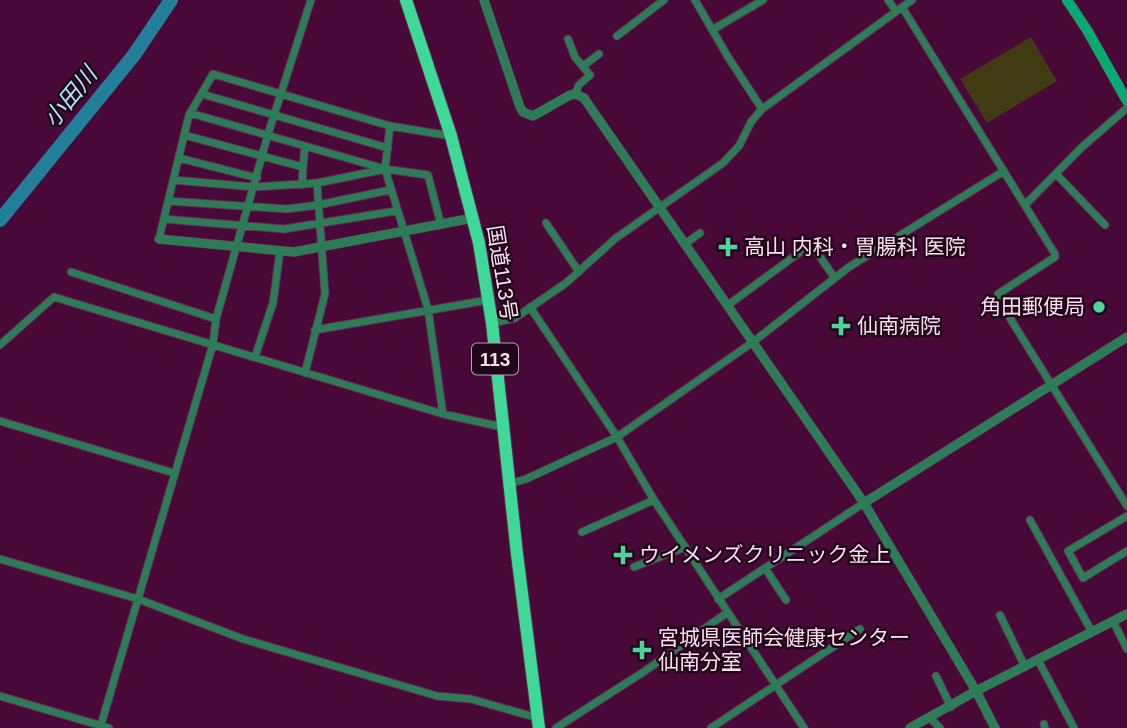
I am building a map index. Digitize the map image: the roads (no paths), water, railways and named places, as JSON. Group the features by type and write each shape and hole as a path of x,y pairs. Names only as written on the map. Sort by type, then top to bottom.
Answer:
{"highway":[{"name":"国道113号","path":"406,0 452,136 474,218 492,323 508,484 538,723"}],"main road":[{"path":"1067,0 1127,101"}],"street":[{"path":"0,696 103,727 213,344 216,319 268,135 311,0"},
{"path":"484,0 523,112 533,116 570,94 584,98 864,503 976,691 995,728"},
{"path":"617,36 664,0"},
{"path":"695,0 762,109"},
{"path":"712,30 763,0"},
{"path":"888,0 899,9 1055,254 1055,257 998,294 998,299 1127,506"},
{"path":"492,323 515,318 579,272 616,238 734,153 751,122 762,109 912,0"},
{"path":"568,39 575,57 590,75 579,85 575,94"},
{"path":"583,66 599,54"},
{"path":"452,136 390,126 213,74 190,113 159,239 294,252 474,218"},
{"path":"202,94 387,148"},
{"path":"1025,205 1081,148 1127,107"},
{"path":"190,113 385,169 428,175 441,225"},
{"path":"390,126 385,169 428,309 443,414"},
{"path":"184,135 303,167"},
{"path":"302,185 304,146"},
{"path":"179,158 257,178"},
{"path":"173,180 254,187 302,185 385,169"},
{"path":"508,484 526,479 617,437 753,342 834,277 1004,171"},
{"path":"1056,174 1105,225"},
{"path":"305,373 325,294 317,183"},
{"path":"168,201 287,209 390,190"},
{"path":"164,219 284,229 396,211"},
{"path":"547,223 579,272"},
{"path":"685,244 700,233"},
{"path":"728,305 811,244 834,277"},
{"path":"256,358 273,303 281,251"},
{"path":"71,272 216,319"},
{"path":"0,345 54,297 443,414 502,427"},
{"path":"315,330 488,300"},
{"path":"530,307 804,728"},
{"path":"719,599 864,503 1127,337"},
{"path":"0,421 174,473"},
{"path":"582,532 654,500"},
{"path":"1127,516 1068,551 1083,578 1127,551"},
{"path":"1030,520 1092,632"},
{"path":"634,567 685,547"},
{"path":"0,559 138,599 243,639 437,696 471,699 538,723"},
{"path":"765,568 786,600"},
{"path":"556,728 645,671 728,612"},
{"path":"910,728 1127,614"},
{"path":"1000,615 1025,667"},
{"path":"1113,621 1127,649"},
{"path":"711,728 860,629"},
{"path":"1038,660 1073,728"},
{"path":"936,676 951,706"},
{"path":"930,718 940,728"}],"waterway":[{"name":"小田川","path":"0,220 134,55 171,0"}],"place":[{"name":"高山 内科・胃腸科 医院","path":"728,247"},
{"name":"角田郵便局","path":"1099,307"},
{"name":"仙南病院","path":"841,326"},
{"name":"ウイメンズクリニック金上","path":"623,555"},
{"name":"宮城県医師会健康センター 仙南分室","path":"642,650"}]}
